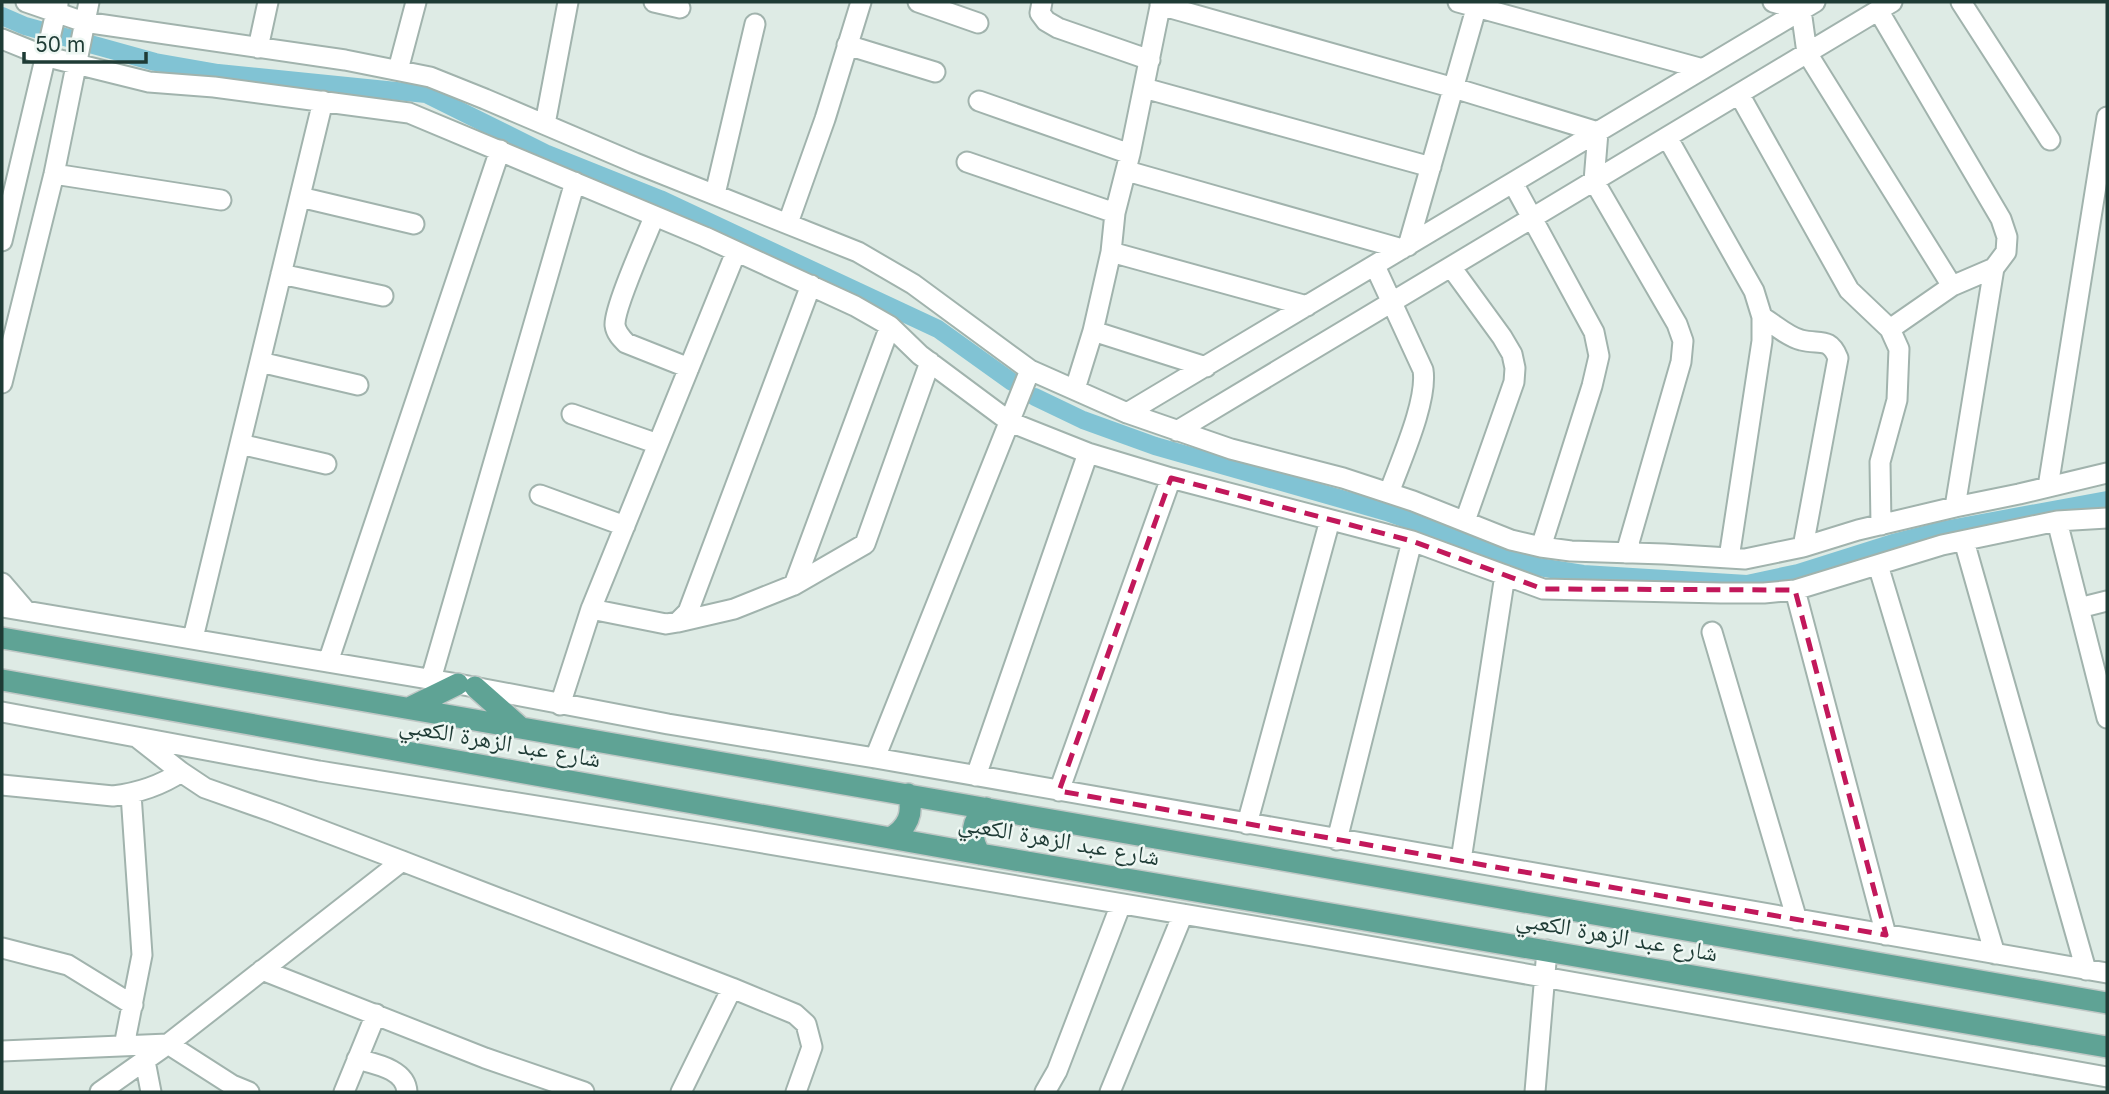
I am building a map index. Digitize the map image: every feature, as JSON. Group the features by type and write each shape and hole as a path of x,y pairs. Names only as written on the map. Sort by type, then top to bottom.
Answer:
{"main road":[{"name":"شارع عبد الزهرة الكعبي","path":"2,638 2107,1003"},
{"name":"شارع عبد الزهرة الكعبي","path":"2,680 890,838 2107,1047"},
{"path":"410,708 467,686 520,727"},
{"path":"890,838 898,834 909,820 911,811 908,794"},
{"path":"980,853 973,838 973,829 979,813 986,808"}],"street":[{"path":"26,2 57,8 84,22 429,77 858,252 913,285 1030,370 1127,413 1231,449 1390,493 1511,540 1541,547 1571,551 1745,559 1803,547 1881,524 2107,473"},
{"path":"2,383 54,174 89,2"},
{"path":"258,48 268,2"},
{"path":"398,70 416,2"},
{"path":"545,124 568,2"},
{"path":"654,2 680,8"},
{"path":"788,223 825,119 861,2"},
{"path":"918,2 978,23"},
{"path":"1042,2 1040,13 1046,21 1058,28 1150,60"},
{"path":"1773,2 1808,6"},
{"path":"1961,2 2050,140"},
{"path":"1074,389 1093,331 1111,252 1115,213 1129,162 1160,4 1598,132"},
{"path":"1405,248 1454,88 1470,4 1703,69"},
{"path":"1808,6 1807,53 1952,286"},
{"path":"1127,413 1808,6"},
{"path":"1177,430 1885,6 2001,219 2007,237 2006,252 1994,268 1955,507"},
{"path":"2,241 57,8"},
{"path":"715,194 755,24"},
{"path":"2,39 44,56 149,82 214,87 409,113 575,182 855,306 890,326 930,362 1010,422 1088,453 1171,478 1412,541 1543,589 1721,593 1795,590 1964,541 2057,521 2107,518"},
{"path":"848,45 935,72"},
{"path":"1144,88 1431,167"},
{"path":"1739,94 1849,290 1890,330 1899,349 1897,400 1880,462 1881,524"},
{"path":"193,638 324,101"},
{"path":"979,101 1129,162 1405,248"},
{"path":"2048,487 2107,117"},
{"path":"1598,132 1594,181 1677,324 1683,341 1681,362 1626,553"},
{"path":"1667,138 1754,291 1762,317 1762,341 1729,558"},
{"path":"328,662 500,150"},
{"path":"967,162 1115,213"},
{"path":"54,174 221,200"},
{"path":"431,679 575,182"},
{"path":"1513,183 1594,332 1599,356 1541,547"},
{"path":"300,197 414,224"},
{"path":"654,218 620,305 615,326 626,343 689,368"},
{"path":"559,705 591,610 736,252"},
{"path":"1111,252 1307,306"},
{"path":"1375,266 1423,370 1426,384 1390,493"},
{"path":"1451,267 1502,337 1515,368 1514,382 1465,521"},
{"path":"1890,330 1952,286 1994,268"},
{"path":"281,274 383,296"},
{"path":"678,622 688,612 811,285"},
{"path":"1762,317 1799,340 1826,342 1834,348 1838,358 1803,547"},
{"path":"794,586 890,326"},
{"path":"1093,331 1206,367"},
{"path":"260,362 358,385"},
{"path":"591,610 666,624 734,609 794,586 864,544 930,362"},
{"path":"874,758 1030,370"},
{"path":"572,414 658,444"},
{"path":"240,444 326,464"},
{"path":"976,776 1088,453"},
{"path":"1059,791 1171,478"},
{"path":"540,495 625,526"},
{"path":"1247,824 1330,520"},
{"path":"2057,521 2079,608 2101,670 2107,718"},
{"path":"1337,840 1412,541"},
{"path":"1964,541 2086,970"},
{"path":"1878,565 1995,954"},
{"path":"1461,860 1505,576"},
{"path":"2,583 26,611"},
{"path":"1795,590 1886,934"},
{"path":"2079,608 2107,601"},
{"path":"2,607 431,679 559,705 2107,973"},
{"path":"1712,632 1797,920"},
{"path":"2,712 318,771 1183,914 2107,1077"},
{"path":"137,737 205,788 402,861 795,1014 806,1024 812,1047 796,1092"},
{"path":"2,785 113,796 131,794 163,783 181,772"},
{"path":"124,1046 142,955 131,794"},
{"path":"100,1092 168,1044 402,861"},
{"path":"1045,1092 1057,1071 1121,904"},
{"path":"1110,1092 1183,914"},
{"path":"2,948 68,965 133,1005"},
{"path":"1535,1092 1547,950"},
{"path":"262,970 376,1014 544,1087 584,1092"},
{"path":"687,1091 732,988"},
{"path":"344,1092 376,1014"},
{"path":"2,1051 168,1044 238,1090"},
{"path":"357,1059 391,1069 406,1086 407,1092"},
{"path":"145,1061 151,1092"}],"highlighted area":[{"path":"1171,478 1412,541 1543,589 1795,590 1886,935 1059,791"}],"waterway":[{"path":"2,16 25,26 155,62 218,73 426,94 545,153 660,199 938,329 1012,382"},
{"path":"1035,397 1083,420 1155,446 1387,512 1539,567 1583,574 1747,584 1798,573 1944,530 2107,500"}]}
